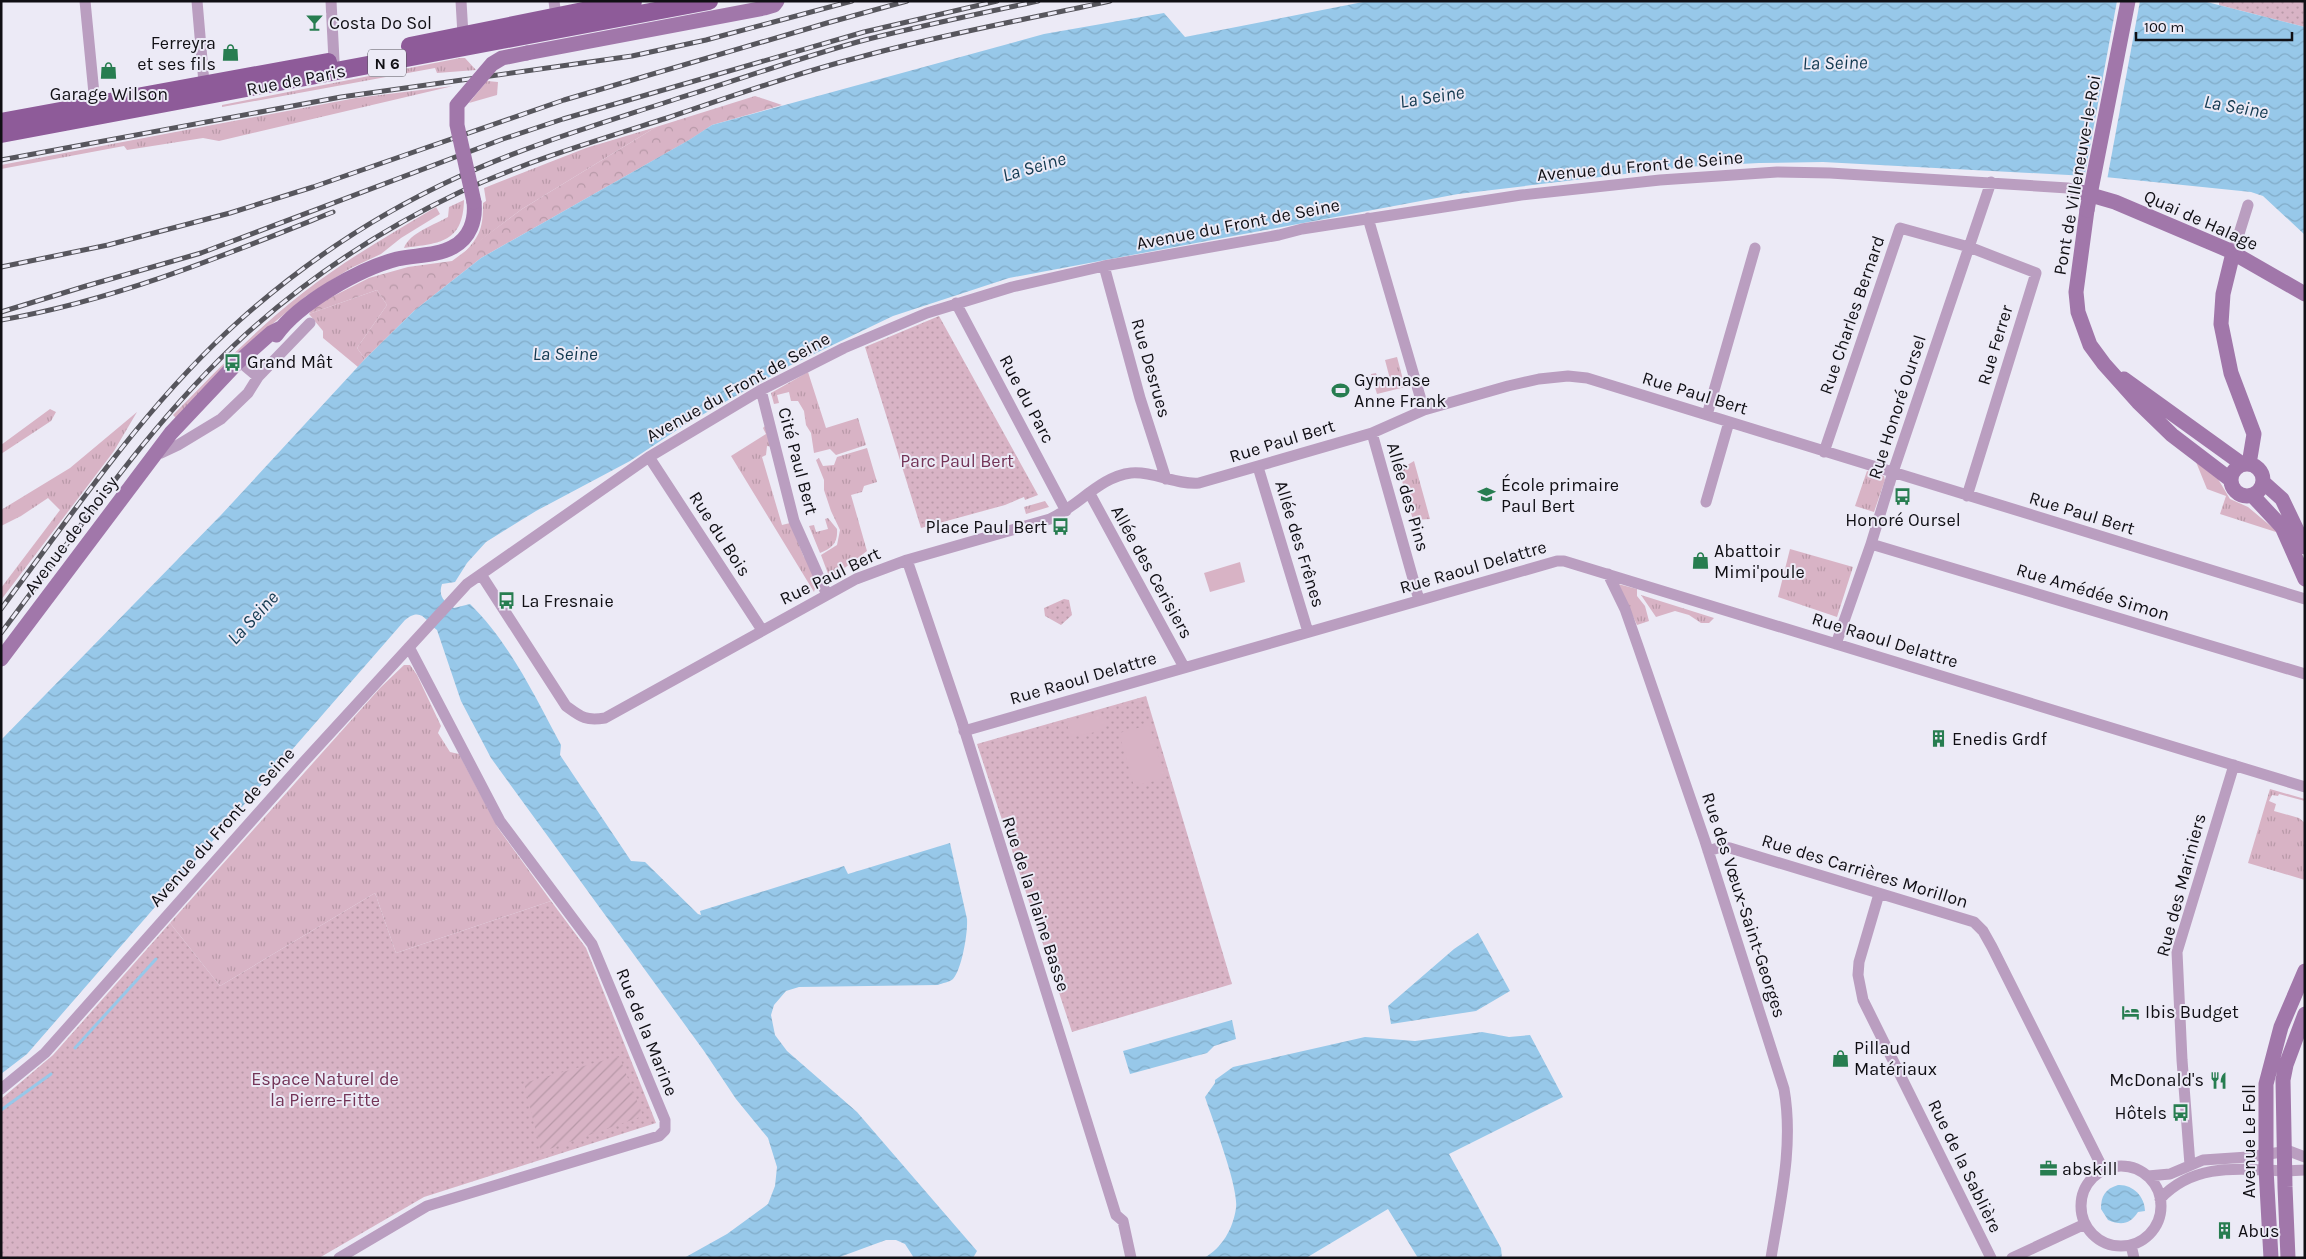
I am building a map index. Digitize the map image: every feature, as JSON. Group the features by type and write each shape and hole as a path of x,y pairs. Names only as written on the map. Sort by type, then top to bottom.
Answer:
{"main road":[{"name":"Rue de Paris","path":"210,89 463,35 555,9 633,1"},
{"name":"Rue de Paris","path":"1,122 95,104 210,89 709,1"},
{"name":"Avenue de Choisy","path":"1,659 157,455 158,449 182,420 271,333 281,328 336,286 365,270 396,259 441,251 453,247 464,238 471,227 474,215 474,202 457,125 457,105 492,64 502,58 764,8 774,5 777,1"},
{"name":"Pont de Villeneuve-le-Roi","path":"2128,1 2087,210 2076,292 2078,312 2083,329 2100,358 2138,402 2172,435 2231,480"},
{"name":"N 6","path":"1,134 184,100 210,89"},
{"name":"Quai de Halage","path":"2077,191 2115,202 2233,253 2305,294"},
{"path":"2233,253 2223,294 2221,324 2232,373 2254,434 2246,464 2234,471 2231,480 2238,493 2252,495 2282,527 2305,579"},
{"name":"Pont de Villeneuve-le-Roi","path":"2116,375 2132,383 2246,464"},
{"path":"2246,464 2258,468 2263,477 2259,490 2252,495"},
{"path":"2263,482 2282,499 2305,547"},
{"name":"Avenue Le Foll","path":"2288,1258 2266,1084 2281,1027 2305,971"},
{"name":"Avenue Le Foll","path":"2270,1258 2275,1161 2283,1080 2286,1065 2304,1018"}],"street":[{"path":"85,1 95,104"},
{"path":"197,1 210,89"},
{"path":"331,1 334,61"},
{"path":"461,1 463,35"},
{"name":"Avenue du Front de Seine","path":"1,1089 45,1053 301,765 467,584 482,576 648,457 761,390 844,348 927,313 956,303 1012,287 1104,266 1368,218 1521,195 1660,180 1777,172 1991,182 2068,188 2077,191"},
{"name":"Rue Honoré Oursel","path":"1836,644 1991,182"},
{"path":"2233,253 2248,205"},
{"path":"1368,218 1424,410"},
{"name":"Rue Charles Bernard","path":"1824,452 1900,228 1969,247"},
{"name":"Rue Ferrer","path":"1966,496 2036,273 1969,247"},
{"path":"1707,415 1755,248"},
{"name":"Rue Desrues","path":"1104,266 1140,398 1166,479"},
{"name":"Rue du Parc","path":"956,303 1066,511"},
{"path":"157,455 178,445 221,419 248,393 258,377 310,323"},
{"path":"241,363 258,377"},
{"name":"Rue Paul Bert","path":"482,576 566,706 579,716 591,720 604,718 856,579 907,560 1050,519 1066,511 1105,483 1129,473 1148,473 1184,483 1199,483 1372,433 1424,410 1524,382 1568,376 1587,378 2305,599"},
{"name":"Cité Paul Bert","path":"761,390 794,521 827,595"},
{"path":"1706,502 1729,422"},
{"name":"Allée des Pins","path":"1372,433 1419,600"},
{"name":"Rue du Bois","path":"648,457 762,630"},
{"name":"Allée des Frênes","path":"1258,467 1308,632"},
{"name":"Allée des Cerisiers","path":"1090,494 1184,668"},
{"name":"Rue Amédée Simon","path":"1871,544 2305,674"},
{"name":"Rue de la Plaine Basse","path":"907,560 964,731 1116,1214 1123,1222 1131,1258"},
{"name":"Rue Raoul Delattre","path":"964,731 1550,562 1564,561 2305,787"},
{"name":"Rue des Vœux-Saint-Georges","path":"1608,574 1626,609 1763,1018 1784,1089 1788,1109 1788,1146 1771,1258"},
{"name":"Rue de la Marine","path":"340,1258 426,1206 629,1143 659,1136 665,1130 664,1120 592,944 500,821 409,648"},
{"name":"Rue des Mariniers","path":"2190,1165 2182,1060 2177,952 2234,765"},
{"name":"Rue des Carrières Morillon","path":"1708,851 1722,847 1730,848 1974,922 1983,931 2103,1169"},
{"name":"Rue de la Sablière","path":"1879,894 1859,962 1858,975 1863,1000 1991,1258"},
{"path":"2160,1199 2173,1186 2200,1173 2275,1161 2293,1152 2305,1157"},
{"path":"2148,1176 2164,1176 2204,1160 2248,1158 2275,1161 2305,1170"},
{"path":"2115,1166 2127,1166 2138,1169 2148,1176 2156,1186 2160,1199 2160,1217 2146,1237 2131,1245 2120,1246 2106,1243 2094,1236 2085,1224 2080,1210 2082,1196 2092,1177 2103,1169 2115,1166"},
{"path":"2012,1258 2085,1224"},
{"path":"2131,1245 2134,1258"}],"green space":[{"path":"2219,1 2305,1 2305,27 2219,5"},
{"path":"465,58 476,70 437,73 435,68 222,107 222,105"},
{"path":"487,81 498,82 497,95 469,103"},
{"path":"453,86 219,141 203,138 127,150 124,146 1,169 1,165 356,98"},
{"path":"755,96 782,105 712,125 691,139 481,258 415,310 365,359 357,348 387,305 377,290 309,314 314,306 369,278 408,267 452,261 522,209 656,127"},
{"path":"656,127 522,209 464,253 480,230 483,203 486,201 484,188 586,148"},
{"path":"464,200 463,214 454,233 439,242 404,248 417,233 448,217 449,207"},
{"path":"436,207 440,214 401,238 381,254 351,268 306,296 234,356 178,420 173,415 220,367 286,306 352,258"},
{"path":"377,290 387,305 357,348 365,359 358,367 323,338 323,331 309,314"},
{"name":"Parc Paul Bert","path":"939,316 1038,495 1025,500 1024,497 1005,505 921,528 865,347"},
{"path":"1397,357 1405,387 1377,394 1371,374 1376,373 1379,382 1390,379 1385,360"},
{"path":"808,372 826,428 858,418 866,445 836,455 830,449 814,453 811,433 806,425 804,411 798,401 791,401 789,392 777,395 779,403 774,404 771,393"},
{"path":"50,409 56,412 51,421 1,454 1,445"},
{"path":"137,412 114,451 1,600 1,588 60,510 48,498 21,516 1,526 1,510 70,468"},
{"path":"765,426 773,447 767,446 766,455 762,457 782,525 790,523 804,557 808,558 817,581 814,592 731,456 766,434 763,428"},
{"path":"867,448 877,482 864,486 862,492 851,495 867,551 830,579 821,555 837,545 840,530 831,511 824,490 824,480 816,460 819,458 823,466 834,465 837,457"},
{"path":"1414,461 1430,519 1413,520 1399,470"},
{"path":"2196,462 2218,479 2230,499 2248,507 2279,533 2220,514 2226,496 2207,489"},
{"path":"1867,471 1884,476 1885,480 1874,512 1855,506"},
{"path":"1045,501 1049,507 1026,514 1024,507"},
{"path":"828,518 837,529 836,538 831,547 820,553 809,526 814,525 816,532 828,529 825,519"},
{"path":"1790,549 1853,567 1837,617 1778,597"},
{"path":"1240,562 1245,582 1210,592 1204,573"},
{"path":"1618,584 1637,589 1637,596 1645,606 1649,621 1637,625"},
{"path":"1641,595 1714,618 1709,623 1701,623 1689,615 1675,611 1656,617"},
{"path":"1064,599 1069,600 1072,615 1061,625 1045,616 1044,608"},
{"path":"404,665 410,665 417,675 441,726 438,733 450,752 459,754 498,828 551,901 396,953 375,893 220,986 170,923 380,688"},
{"path":"1146,696 1232,984 1072,1032 977,744"},
{"path":"1100,712 1105,718 1105,730 1072,737 1068,728 1069,721"},
{"path":"1149,725 1166,778 1134,786 1119,733"},
{"path":"2270,789 2305,799 2305,801 2279,794 2278,796 2272,795 2269,801 2276,804 2274,811 2299,818 2305,823 2305,880 2248,863"},
{"name":"Espace Naturel de la Pierre-Fitte","path":"375,893 396,953 551,901 586,948 656,1123 424,1197 319,1258 1,1258 1,1099 53,1055 170,923 220,986"},
{"path":"619,1056 643,1116 541,1152 524,1083"}],"water":[{"name":"La Seine","path":"1368,1 2203,1 2305,27 2305,235 2263,196 2251,192 2105,177 1823,162 1684,167 1458,194 1009,278 893,316 789,366 686,424 630,461 536,511 486,542 467,563 455,582 442,584 441,595 454,608 470,604 510,653 561,745 560,755 631,861 645,862 698,914 701,915 700,911 844,866 848,874 950,843 967,919 964,950 953,979 938,985 799,987 786,991 774,1005 771,1015 775,1035 787,1051 857,1112 977,1251 973,1258 914,1258 905,1244 896,1240 886,1240 837,1258 684,1258 727,1234 768,1204 775,1186 777,1167 768,1138 736,1099 704,1051 491,758 461,701 437,630 420,615 411,616 405,620 27,1054 1,1074 1,740 222,514 365,359 415,310 481,258 689,140 712,125 1044,34 1164,13 1185,37"},
{"path":"1478,933 1510,991 1476,1011 1391,1024 1388,1006 1454,949"},
{"path":"1232,1020 1236,1039 1214,1046 1207,1053 1130,1074 1123,1051"},
{"path":"1482,1032 1509,1037 1530,1035 1563,1097 1449,1154 1501,1248 1502,1258 1418,1258 1388,1209 1306,1258 1204,1258 1216,1249 1226,1237 1235,1216 1236,1208 1236,1198 1230,1170 1205,1097 1215,1083 1215,1080 1233,1067 1365,1037 1415,1041"},
{"path":"2118,1185 2133,1189 2143,1200 2145,1211 2138,1212 2125,1223 2108,1220 2101,1209 2105,1194"}],"pier":[{"path":"2117,1 2140,1 2107,180 2084,179"}],"waterway":[{"path":"75,1048 156,959"},
{"path":"1,1110 51,1074"}],"railway":[{"path":"1,160 341,97 632,56 706,40 852,1"},
{"path":"1,267 108,245 230,213 313,187 564,100 907,1"},
{"path":"1,312 201,253 503,139 563,119 864,32 997,1"},
{"path":"1,609 114,458 174,386 206,352 240,320 290,278 371,223 429,191 484,165 593,126 861,41 1038,1"},
{"path":"1,633 116,478 210,369 245,335 295,293 347,256 402,222 460,192 537,161 789,77 894,48 1110,1"},
{"path":"1,320 87,301 170,275 333,212"}],"place":[{"name":"Costa Do Sol","path":"315,23"},
{"name":"Ferreyra et ses fils","path":"230,53"},
{"name":"Garage Wilson","path":"109,71"},
{"name":"Grand Mât","path":"233,362"},
{"name":"Gymnase Anne Frank","path":"1340,390"},
{"name":"École primaire Paul Bert","path":"1487,495"},
{"name":"Honoré Oursel","path":"1903,497"},
{"name":"Place Paul Bert","path":"1061,527"},
{"name":"Abattoir Mimi'poule","path":"1700,561"},
{"name":"La Fresnaie","path":"507,601"},
{"name":"Enedis Grdf","path":"1938,739"},
{"name":"Ibis Budget","path":"2131,1012"},
{"name":"Pillaud Matériaux","path":"1840,1058"},
{"name":"McDonald's","path":"2218,1080"},
{"name":"Hôtels","path":"2181,1113"},
{"name":"abskill","path":"2048,1169"},
{"name":"Abus","path":"2224,1231"}]}
